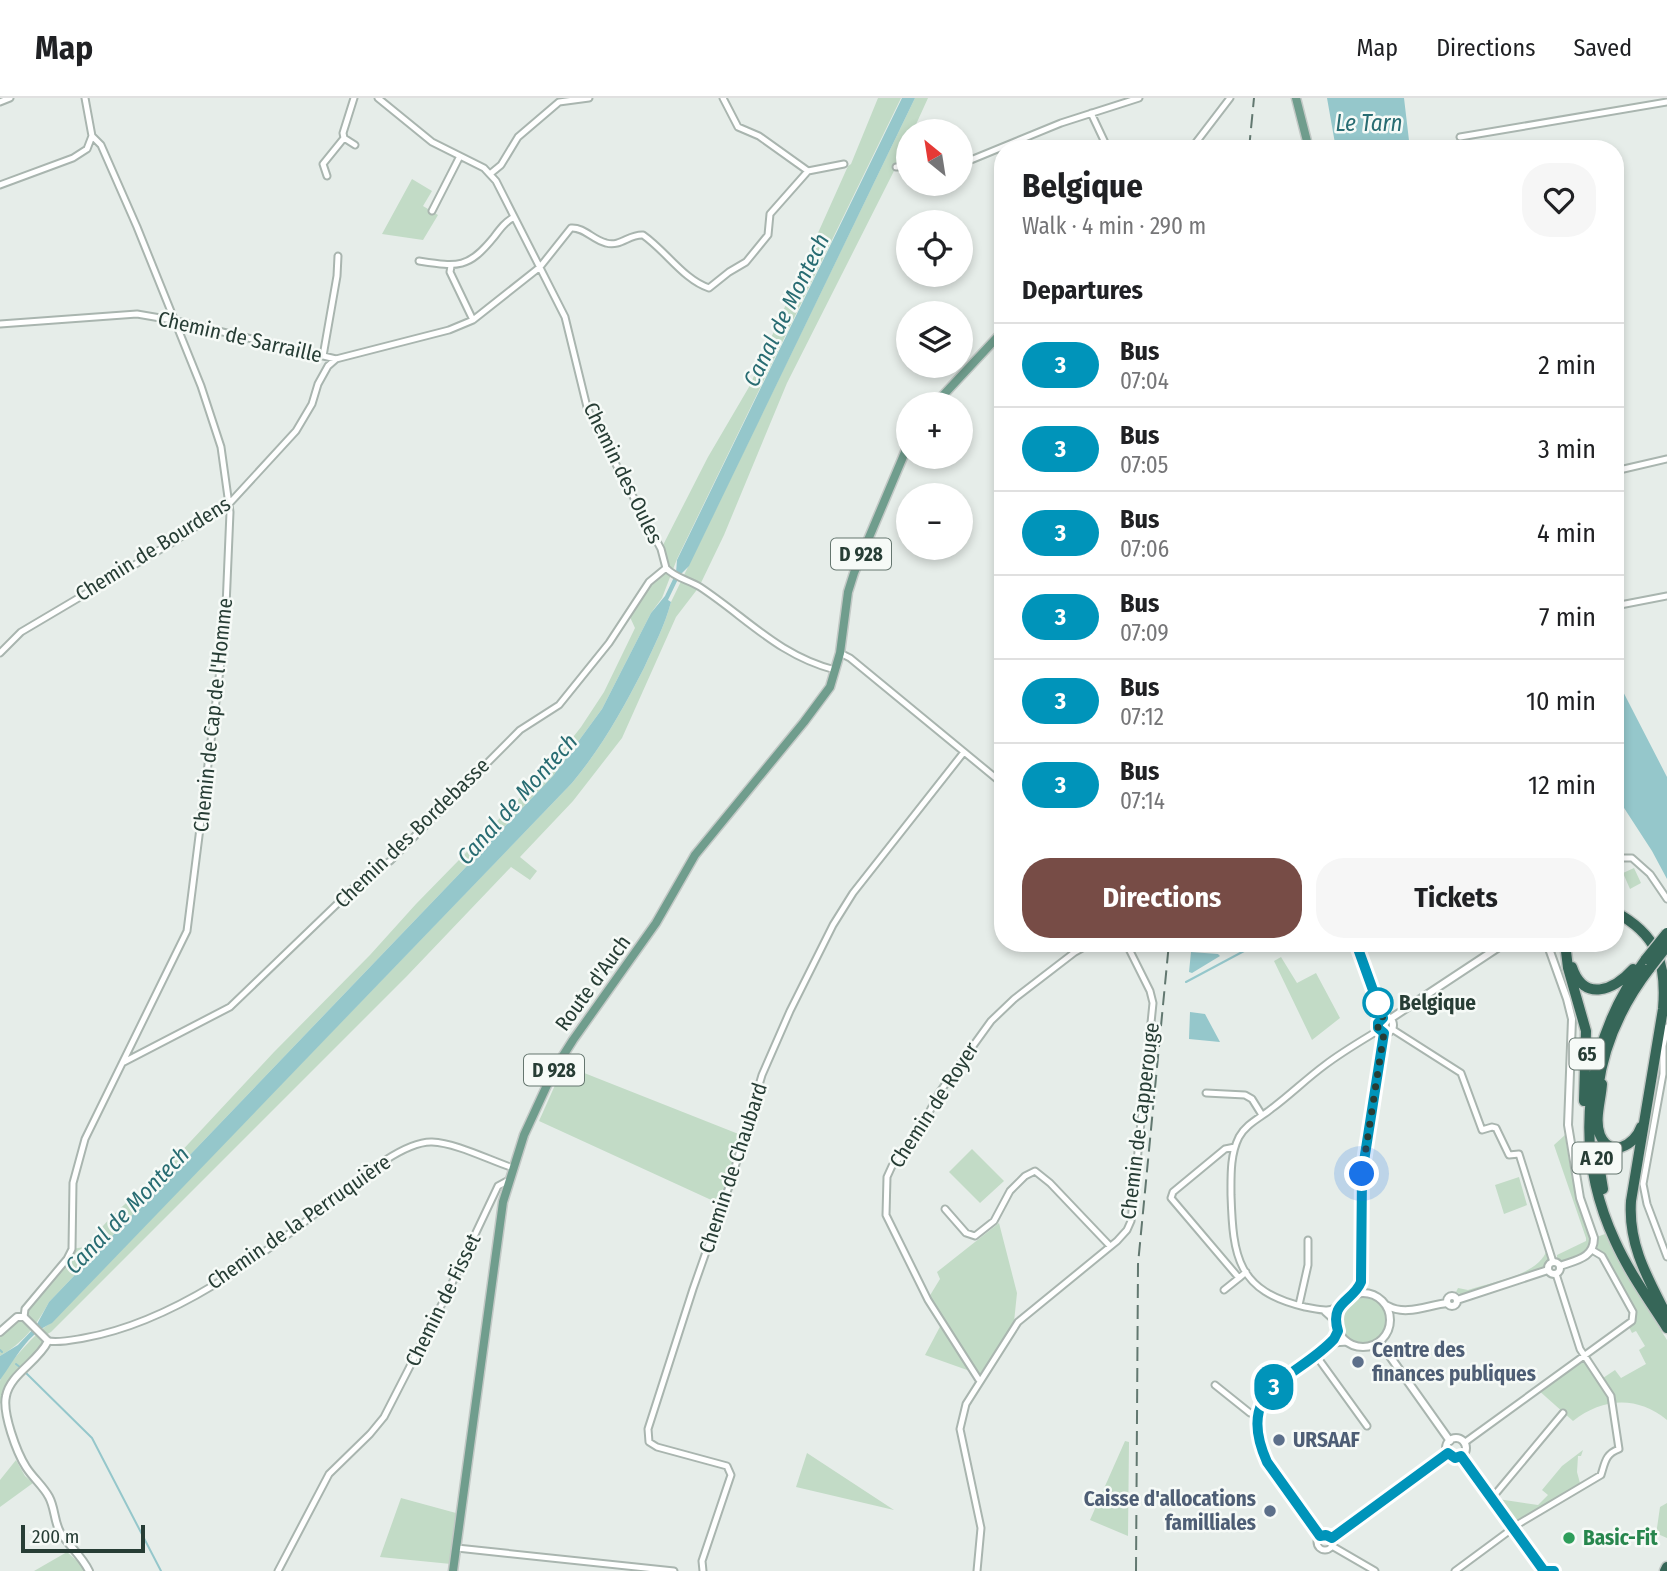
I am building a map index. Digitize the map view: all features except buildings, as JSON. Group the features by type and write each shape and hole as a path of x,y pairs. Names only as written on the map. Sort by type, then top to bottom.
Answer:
{"highway":[{"name":"65","path":"1624,918 1636,924 1657,950 1665,977 1663,1009 1630,1221 1636,1253 1663,1314"},
{"name":"65","path":"1602,1067 1600,1133 1609,1145 1621,1148 1636,1138 1641,1125 1662,990 1655,952 1637,930 1624,921"},
{"path":"1647,961 1667,933"},
{"name":"A 20","path":"1663,1314 1631,1271 1610,1231 1598,1196 1592,1166 1589,1119 1600,1049 1618,1003 1647,961 1667,946"},
{"name":"65","path":"1567,952 1567,968 1586,1031 1585,1127 1592,1166"},
{"name":"65","path":"1569,952 1574,972 1581,982 1594,989 1605,990 1622,982 1647,961"},
{"name":"A 20","path":"1647,961 1617,1021 1602,1067 1596,1102 1595,1138 1602,1186 1619,1234 1663,1314 1667,1330"}],"main road":[{"path":"1296,98 1307,140"},
{"path":"946,392 994,341"},
{"name":"D 928","path":"836,670 841,653 848,592 898,469"},
{"name":"Route d'Auch","path":"453,1571 499,1232 509,1180 539,1101 573,1040 656,923 702,846 804,722 830,687 836,670"}],"street":[{"path":"0,102 10,98"},
{"name":"Chemin de Cap de l'Homme","path":"24,1317 26,1309 67,1259 72,1249 73,1183 85,1139 187,931 225,630 228,505 221,447 201,386 132,215 101,145 93,136 85,98"},
{"path":"327,176 322,168 323,164 344,138 343,129 354,98"},
{"path":"378,98 432,142 459,158 479,165 490,174 501,165 518,136 559,102 589,98"},
{"path":"723,98 738,127 759,136 808,170 844,164"},
{"path":"1022,140 1091,113 1139,98"},
{"path":"1198,140 1230,98"},
{"path":"1460,137 1667,102"},
{"path":"1091,113 1104,140"},
{"path":"0,185 73,158 87,149 93,136"},
{"path":"344,138 355,145"},
{"path":"973,159 994,151"},
{"path":"432,211 459,158"},
{"name":"Chemin de Sarraille","path":"0,324 136,314 173,320 336,359 449,330 473,320 540,267 571,228 578,228 608,244 620,244 631,237 643,235 672,258 699,285 709,288 746,262 768,235 770,214 808,170"},
{"name":"Chemin des Oules","path":"490,174 558,300 568,326 590,415 661,549 669,571"},
{"path":"419,261 451,266 480,255 507,221 514,217"},
{"path":"323,356 338,256"},
{"path":"451,266 450,272 473,320"},
{"path":"0,324 0,332"},
{"name":"Chemin de Bourdens","path":"0,653 21,632 173,542 228,505 296,431 312,404 318,384 328,366 336,359"},
{"path":"1624,469 1667,459"},
{"path":"669,571 699,587 775,645 819,666 836,670"},
{"name":"Chemin des Bordebasse","path":"124,1062 230,1007 363,879 390,861 520,730 559,705 609,643 649,582 669,571"},
{"path":"1624,604 1667,596"},
{"path":"841,653 994,777"},
{"name":"Chemin de Chaubard","path":"703,1571 702,1561 731,1475 730,1471 727,1466 657,1447 649,1442 648,1429 731,1181 762,1075 790,1011 853,893 964,752"},
{"path":"1624,858 1632,858 1650,874 1667,899"},
{"name":"Chemin de Royer","path":"979,1380 928,1300 886,1214 887,1177 892,1166 914,1142 939,1093 991,1021 1014,999 1074,952"},
{"name":"Chemin de Capperouge","path":"977,1571 981,1528 960,1429 966,1404 1018,1322 1110,1247 1125,1232 1131,1221 1153,1006 1150,991 1130,952"},
{"path":"1360,952 1386,1019 1393,1025 1392,1029"},
{"path":"1455,1571 1513,1528 1601,1475 1605,1459 1611,1452 1619,1449 1611,1396 1584,1356 1519,1154 1509,1155 1496,1128 1482,1130 1461,1073 1392,1029 1382,1031 1326,1064 1245,1129 1235,1147 1231,1172 1233,1242 1246,1272 1267,1293 1279,1299 1322,1310 1332,1310 1355,1294 1362,1276 1362,1174 1382,1031 1378,1023 1491,952"},
{"path":"1548,1270 1549,1265 1588,1255 1592,1250 1594,1238 1580,1198 1568,1125 1572,1019 1550,952"},
{"path":"1667,1027 1663,1046 1663,1074 1643,1184 1647,1204 1667,1257"},
{"path":"1206,1093 1249,1096 1262,1115"},
{"name":"Chemin de la Perruquière","path":"48,1342 100,1335 157,1315 256,1258 366,1175 417,1144 432,1142 513,1168"},
{"path":"1235,1147 1225,1149 1173,1192 1171,1198 1239,1278"},
{"path":"945,1209 966,1233 975,1236 994,1221 1010,1191 1025,1176 1035,1171 1050,1183 1110,1247"},
{"name":"Chemin de Fisset","path":"278,1571 328,1474 379,1424 393,1403 498,1186 509,1180"},
{"path":"1299,1305 1308,1265 1308,1240"},
{"path":"1464,1443 1628,1324 1634,1316 1602,1256 1592,1250"},
{"path":"1355,1294 1370,1293 1380,1298 1387,1306 1396,1310 1407,1310 1447,1303 1450,1296 1455,1296 1457,1300 1548,1270"},
{"path":"1548,1270 1556,1274"},
{"path":"1224,1290 1246,1272"},
{"path":"1362,1276 1370,1293"},
{"path":"1341,1304 1336,1322 1338,1331 1348,1342"},
{"path":"1387,1306 1390,1324"},
{"path":"1322,1310 1336,1322"},
{"path":"1320,1536 1267,1462 1258,1438 1259,1415 1271,1389 1315,1354 1339,1341 1364,1347 1372,1345 1383,1338 1396,1316 1407,1310"},
{"path":"0,1332 18,1317 24,1317 48,1342 44,1350 9,1388 5,1397 6,1412 26,1468 49,1497 62,1535 89,1571"},
{"path":"1329,1345 1338,1331"},
{"path":"1383,1338 1389,1355 1450,1441"},
{"path":"1372,1345 1389,1355"},
{"path":"1315,1354 1367,1426"},
{"path":"1215,1385 1250,1413 1259,1415"},
{"path":"1492,1498 1563,1413"},
{"path":"1456,1439 1464,1443 1466,1448 1461,1456 1455,1458 1448,1453 1446,1448 1450,1441 1456,1439"},
{"path":"1332,1538 1448,1453"},
{"path":"1461,1456 1544,1571 1553,1571"},
{"path":"1320,1536 1332,1538"},
{"path":"1320,1536 1320,1548 1326,1550 1332,1546"},
{"path":"1332,1538 1332,1546"},
{"path":"1332,1546 1374,1571"},
{"path":"457,1548 674,1571"}],"green space":[{"path":"878,98 901,98 677,559 662,598 651,613 602,709 553,776 49,1302 22,1340 0,1356 0,1332 17,1317 24,1316 25,1309 72,1249 84,1247 112,1216 177,1156 548,769 581,727 604,692 635,628 629,615 649,582 666,568 661,549 708,457 749,387 851,164"},
{"path":"915,98 928,98 918,119 905,119"},
{"path":"896,137 896,167 787,383 724,535 699,587 676,617 622,738 573,801 520,857 537,871 530,880 511,867 407,976 44,1336 48,1341 0,1404 0,1381 23,1349 572,783 620,713 644,668 671,602"},
{"path":"412,179 432,191 423,206 438,215 423,240 382,234"},
{"path":"1634,868 1641,883 1630,889 1624,873"},
{"path":"1281,957 1297,983 1316,973 1340,1018 1312,1040 1274,961"},
{"path":"564,1065 741,1135 720,1204 539,1121"},
{"path":"1565,1135 1572,1178 1591,1241 1585,1253 1564,1262 1557,1258 1557,1255 1586,1241 1554,1145"},
{"path":"972,1149 1004,1181 980,1203 949,1172"},
{"path":"1519,1177 1527,1205 1504,1214 1495,1185"},
{"path":"999,1223 1017,1293 1014,1322 976,1380 970,1371 925,1355 943,1321 929,1297 940,1279 937,1272"},
{"path":"1605,1234 1626,1275 1667,1340 1667,1420 1644,1406 1620,1402 1596,1408 1573,1421 1537,1389 1584,1356 1600,1380 1615,1370 1621,1378 1646,1364 1639,1350 1645,1346 1636,1331 1632,1333 1629,1327 1634,1316 1602,1256 1592,1250 1594,1238"},
{"path":"1547,1249 1550,1257 1543,1268 1462,1295 1456,1292 1458,1288 1468,1290 1526,1271 1543,1258"},
{"path":"1363,1296 1380,1303 1387,1320 1380,1337 1363,1344 1346,1337 1339,1320 1346,1303"},
{"path":"1125,1441 1129,1442 1128,1536 1090,1520"},
{"path":"1583,1450 1581,1456 1578,1456 1577,1472 1581,1487 1513,1528 1494,1502 1498,1499 1538,1505 1548,1495 1542,1490 1562,1466"},
{"path":"807,1453 894,1510 796,1487"},
{"path":"16,1460 25,1476 33,1483 0,1507 0,1480"},
{"path":"401,1498 456,1513 451,1564 380,1557"},
{"path":"1667,1503 1667,1538 1651,1531 1657,1528 1660,1507"},
{"path":"67,1552 85,1571 34,1571"}],"water":[{"path":"902,98 915,98 905,119 896,119 896,137 689,566 680,575 668,600 671,602 666,619 644,668 593,756 572,783 52,1323 29,1340 0,1380 0,1356 18,1345 36,1326 49,1302 553,776 602,709 651,613 665,596 676,573 677,560"},
{"name":"Le Tarn","path":"1327,98 1404,98 1409,140 1334,140"},
{"path":"1624,693 1667,777 1667,879 1624,808"},
{"path":"1191,952 1220,956 1192,973 1189,972"},
{"path":"1190,1012 1205,1014 1220,1042 1189,1039"}],"waterway":[{"path":"1186,982 1242,952"},
{"path":"16,1364 21,1368"},
{"path":"25,1372 92,1438 161,1571"}],"railway":[{"path":"1250,140 1254,98"},
{"path":"1136,1571 1138,1264 1168,952"}],"bus line":[{"name":"3","path":"1359,952 1383,1018 1378,1023 1378,1028 1384,1033 1361,1184 1361,1282 1355,1294 1341,1304 1336,1316 1338,1331 1329,1345 1271,1389 1259,1415 1258,1438 1262,1451 1320,1536 1328,1535 1332,1538 1448,1453 1455,1458 1461,1456 1544,1571 1554,1571"}],"place":[{"name":"Belgique","path":"1378,1003"},
{"name":"Centre des finances publiques","path":"1358,1362"},
{"name":"URSAAF","path":"1279,1440"},
{"name":"Caisse d'allocations familliales","path":"1270,1511"},
{"name":"Basic-Fit","path":"1569,1538"}],"route":[{"path":"1362,1174 1384,1033 1378,1028 1378,1023 1383,1018 1378,1003"}],"water label":[{"name":"Canal de Montech","path":"786,310"},
{"name":"Canal de Montech","path":"517,799"},
{"name":"Canal de Montech","path":"127,1210"}]}
